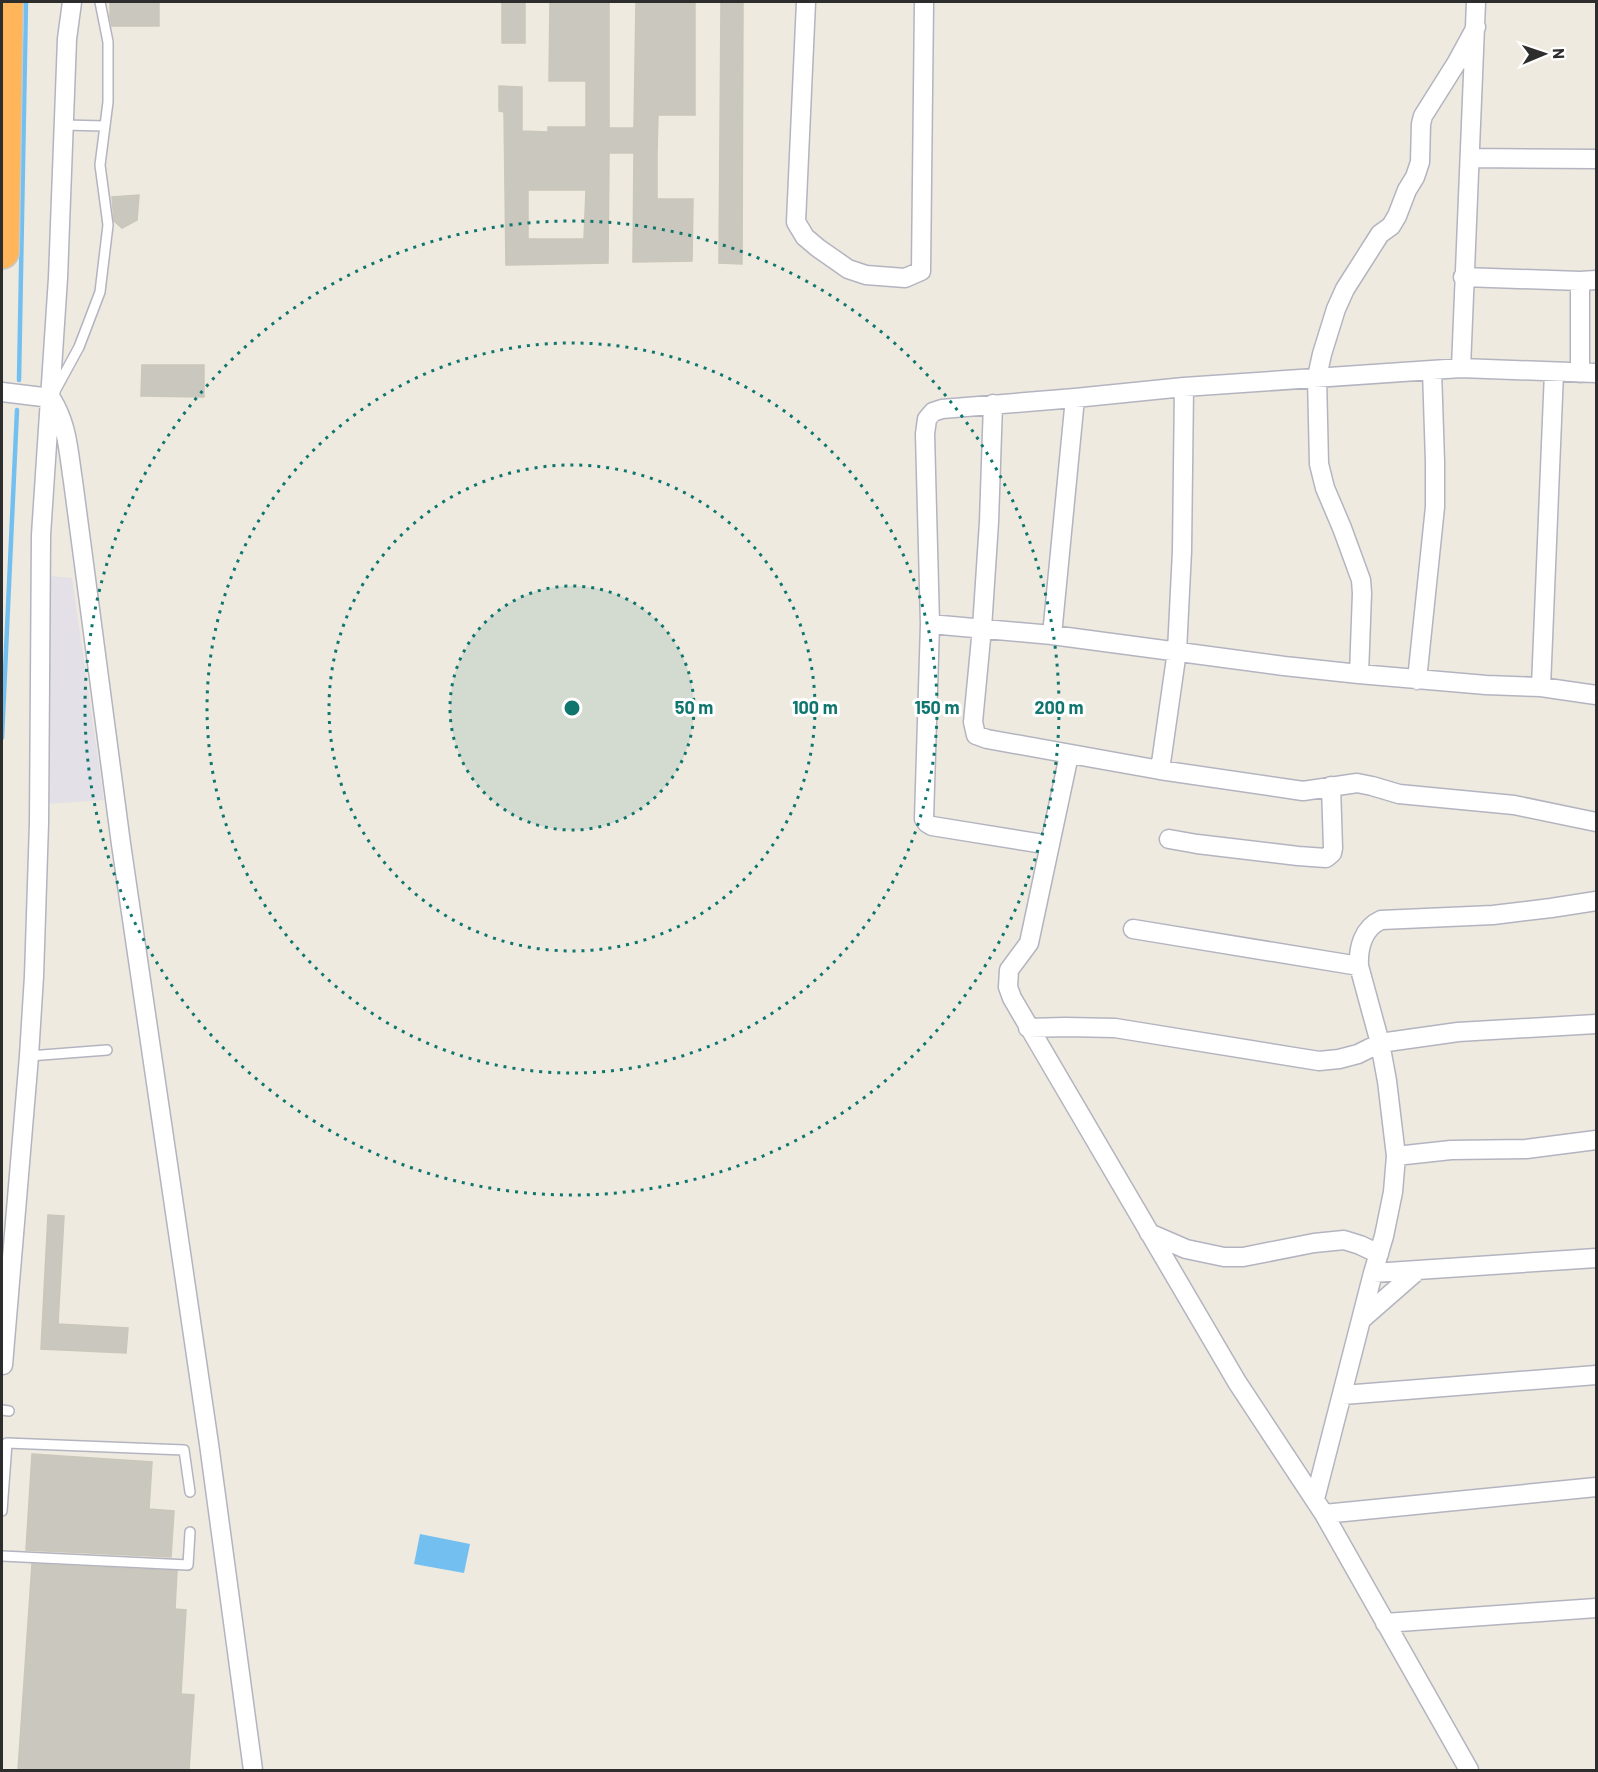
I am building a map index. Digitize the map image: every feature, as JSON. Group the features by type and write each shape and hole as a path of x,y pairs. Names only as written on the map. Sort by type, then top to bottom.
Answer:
{"highway":[{"path":"2,252 6,2"}],"street":[{"path":"3,1365 34,976 39,823 41,535 58,278 67,39 72,2"},
{"path":"806,2 796,222 805,237 818,249 848,269 866,275 905,278 921,271 924,2"},
{"path":"1461,368 1476,2"},
{"path":"1359,674 1363,587 1321,475 1317,376 1336,309 1345,289 1380,234 1391,226 1415,177 1420,162 1423,116 1476,27"},
{"path":"1470,158 1596,159"},
{"path":"1050,845 932,826 924,819 930,624 925,426 927,419 933,412 942,409 1317,376 1461,368 1588,373 1588,280 1463,277"},
{"path":"1417,680 1435,507 1436,462 1432,370"},
{"path":"1541,687 1554,372"},
{"path":"1160,771 1177,651 1182,551 1184,387"},
{"path":"2,392 51,398"},
{"path":"51,398 65,426 70,459 253,1770"},
{"path":"1052,636 1076,398"},
{"path":"993,404 989,522 982,628 973,713 976,735 987,739 1160,771 1303,791 1357,783 1399,794 1514,805 1596,822"},
{"path":"930,624 1052,636 1359,674 1417,680 1541,687 1596,695"},
{"path":"1069,755 1029,943 1013,962 1007,978 1011,998 1237,1382 1320,1507 1469,1770"},
{"path":"1169,838 1208,845 1326,858 1332,853 1333,848 1331,786"},
{"path":"1320,1507 1342,1395 1393,1192 1396,1156 1393,1121 1380,1042 1359,966 1358,955 1365,934 1374,923 1381,920 1492,915 1551,909 1596,901"},
{"path":"1133,929 1359,966"},
{"path":"1028,1028 1116,1028 1319,1061 1358,1054 1380,1042 1458,1032 1596,1024"},
{"path":"1396,1156 1451,1150 1526,1149 1596,1140"},
{"path":"1149,1233 1186,1249 1224,1257 1243,1257 1314,1243 1344,1240 1379,1254"},
{"path":"1373,1273 1596,1258"},
{"path":"1362,1318 1418,1270"},
{"path":"1342,1395 1596,1375"},
{"path":"1320,1507 1596,1487"},
{"path":"1385,1623 1596,1608"}],"lane":[{"path":"51,398 79,347 100,291 108,225 100,165 108,102 108,42 100,2"},
{"path":"63,125 105,126"},
{"path":"29,1056 107,1050"},
{"path":"2,1511 7,1443 184,1450 190,1492"},
{"path":"2,1556 188,1565 190,1532"}],"shaded area":[{"path":"50,576 72,578 104,800 48,804"}],"water":[{"path":"420,1534 470,1544 464,1573 414,1564"}],"building":[{"path":"110,2 159,2 159,26 112,26"},
{"path":"502,2 525,2 525,43 502,43"},
{"path":"550,2 609,2 609,128 634,128 636,2 695,2 695,115 658,115 657,152 657,199 693,199 692,261 633,262 634,153 609,153 608,263 506,265 504,112 499,111 499,86 522,87 522,131 548,132 548,127 586,127 586,81 549,81","holes":["528,190 586,190 584,239 528,239"]},
{"path":"721,2 743,2 742,264 719,263"},
{"path":"139,195 137,220 122,228 114,221 112,197"},
{"path":"142,365 204,365 204,397 141,396"},
{"path":"48,1215 64,1216 58,1324 128,1328 126,1353 41,1349"},
{"path":"32,1454 152,1462 149,1509 174,1511 171,1557 26,1550"},
{"path":"32,1564 177,1571 175,1609 186,1610 181,1694 194,1695 189,1770 18,1770"}],"waterway":[{"path":"19,380 26,2"},
{"path":"2,738 17,410"}]}
